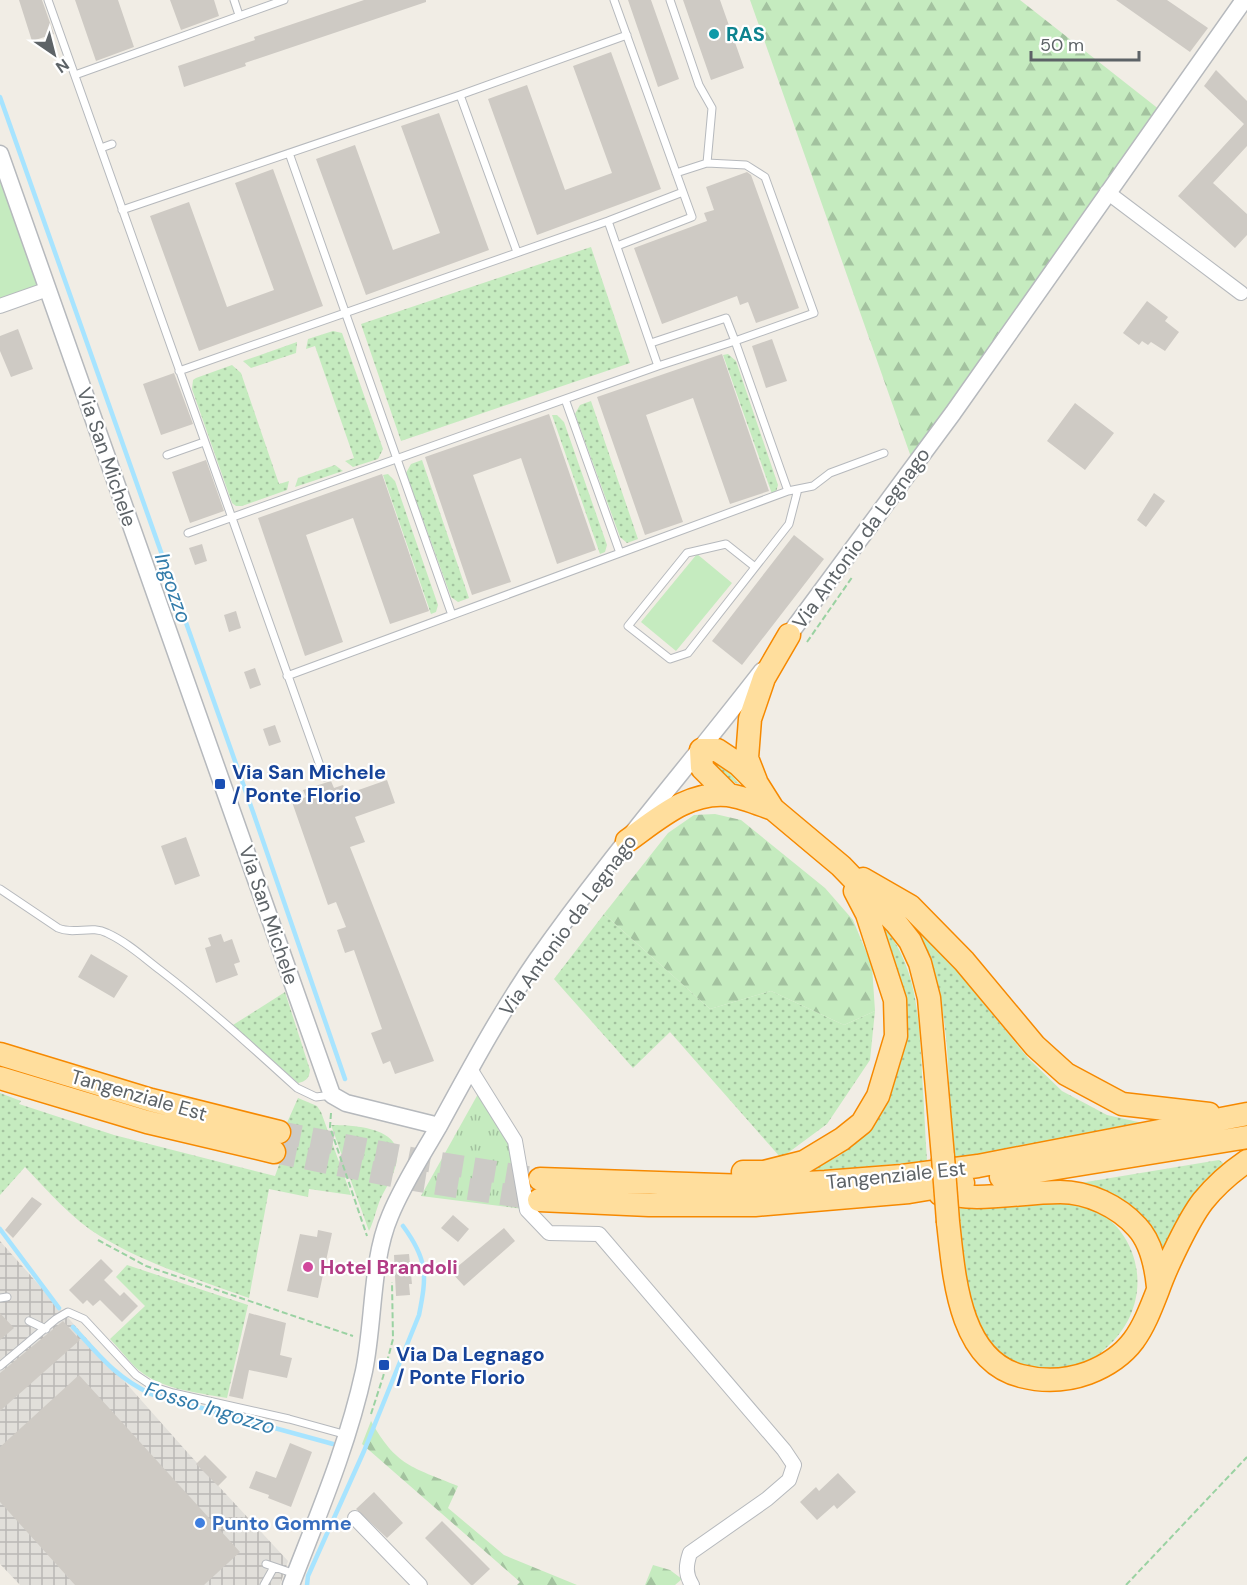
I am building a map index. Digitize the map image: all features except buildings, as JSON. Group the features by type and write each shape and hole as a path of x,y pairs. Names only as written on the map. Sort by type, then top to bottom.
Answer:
{"highway":[{"path":"789,635 764,678 750,719 747,758 756,782 773,809 841,866 896,923 910,941 920,963 929,998 955,1286 963,1315 974,1339 990,1358 1011,1373 1039,1380 1071,1379 1106,1366 1130,1346 1146,1321 1158,1287 1203,1202 1232,1172 1247,1161"},
{"path":"729,795 702,768 701,750 717,750 738,764 756,782"},
{"path":"627,841 676,805 704,796 729,795 773,809"},
{"path":"841,866 910,906 964,961 1035,1046 1066,1074 1122,1104 1245,1122"},
{"path":"588,1182 651,1171 764,1172 804,1162 842,1139 862,1123 878,1096 896,1036 895,1000 867,914 841,866"},
{"name":"Tangenziale Est","path":"0,1054 277,1142 147,1122 0,1078"},
{"name":"Tangenziale Est","path":"1245,1122 909,1192 755,1205 649,1205 540,1190 588,1182 748,1186 902,1176 978,1166 1245,1122"},
{"path":"909,1192 977,1197 1062,1192 1096,1198 1118,1211 1138,1228 1148,1245 1155,1266 1158,1287"}],"street":[{"name":"Via Antonio da Legnago","path":"294,1581 347,1435 364,1372 380,1254 388,1219 402,1189 470,1069 536,962 627,841 701,750 789,635 953,413 1244,0"},
{"name":"Via San Michele","path":"0,154 332,1095"},
{"path":"1107,192 1241,293"},
{"path":"0,306 48,289"},
{"path":"470,1069 515,1141 527,1210 549,1233 598,1234 784,1450 794,1465 789,1480 767,1499 690,1553 686,1563 687,1576 692,1585"},
{"path":"332,1095 346,1103 439,1126"},
{"path":"355,1518 420,1585"}],"lane":[{"path":"48,0 324,777"},
{"path":"234,0 239,15"},
{"path":"75,75 284,0"},
{"path":"614,0 692,217 617,246"},
{"path":"670,0 699,85 712,108 707,164"},
{"path":"122,210 460,95 627,35"},
{"path":"460,95 517,252"},
{"path":"101,148 112,144"},
{"path":"289,153 452,615"},
{"path":"188,533 814,313 765,177 746,165 707,164 676,173"},
{"path":"179,371 608,221 683,192"},
{"path":"608,221 658,366"},
{"path":"651,343 726,318 788,491"},
{"path":"565,399 620,553"},
{"path":"167,455 204,442"},
{"path":"287,676 788,491 813,486 830,473 884,453"},
{"path":"755,567 726,544 687,553 628,626 670,659 688,653 789,524 798,489"},
{"path":"0,889 58,928 68,932 81,930 105,932 126,944 199,1000 297,1088 316,1096 332,1095"},
{"path":"0,1366 68,1312 84,1319 136,1375 154,1387 347,1435"},
{"path":"29,1321 46,1329"},
{"path":"266,1564 274,1566 294,1581"},
{"path":"264,1585 274,1566"}],"path":[{"path":"332,1095 330,1127 367,1236"},
{"path":"98,1240 146,1266 370,1341"},
{"path":"364,1372 383,1377"},
{"path":"1126,1585 1247,1457"}],"shaded area":[{"path":"0,1241 188,1453 288,1561 280,1585 20,1585 0,1564"}],"green space":[{"path":"750,0 1020,0 1160,110 911,457"},
{"path":"0,171 48,289 0,312"},
{"path":"591,247 630,363 401,441 361,324"},
{"path":"333,331 342,333 383,449 378,459 353,467 345,461 354,458 315,346 306,349 308,339"},
{"path":"297,342 296,353 251,368 243,361"},
{"path":"728,354 736,361 778,485 776,492 772,494 723,355"},
{"path":"232,365 241,373 279,484 289,481 287,490 242,506 232,503 192,389 193,380 196,378"},
{"path":"591,401 638,539 627,543 620,537 575,414 580,405"},
{"path":"552,415 557,415 564,422 607,545 605,552 600,554"},
{"path":"422,460 469,598 458,602 451,597 406,473 411,464"},
{"path":"335,465 343,471 295,487 298,478"},
{"path":"388,474 395,481 438,605 436,612 431,614 383,475"},
{"path":"697,554 732,583 676,651 641,622"},
{"path":"712,763 722,764 740,785 715,772"},
{"path":"715,814 741,820 825,888 853,920 872,966 875,1011 844,1025 771,991 710,1009 604,914 668,833 694,815"},
{"path":"604,914 710,1009 771,991 844,1025 875,1011 870,1060 827,1124 781,1158 670,1032 633,1068 554,979"},
{"path":"877,918 891,935 901,953 914,992 919,1032 927,1161 807,1172 839,1156 868,1132 890,1096 903,1044"},
{"path":"910,922 957,971 1028,1058 1062,1091 1107,1115 1156,1126 951,1160 947,1046 941,1002 931,967"},
{"path":"285,992 310,1070 307,1079 298,1083 233,1025"},
{"path":"0,1093 21,1101 19,1104 114,1135 275,1176 280,1162 286,1125 298,1098 317,1106 321,1112 351,1195 309,1189 308,1197 269,1189 249,1298 154,1263 100,1236 70,1213 25,1167 0,1195"},
{"path":"478,1094 509,1141 523,1209 421,1196"},
{"path":"331,1125 373,1130 391,1140 396,1148 395,1169 380,1200 369,1231"},
{"path":"1219,1160 1223,1163 1223,1167 1202,1186 1184,1208 1157,1271 1152,1249 1074,1184"},
{"path":"1052,1198 1083,1203 1104,1215 1120,1231 1131,1249 1136,1269 1137,1290 1132,1311 1122,1330 1106,1348 1093,1358 1067,1370 1032,1369 1020,1365 999,1353 982,1335 967,1306 955,1209"},
{"path":"127,1265 248,1305 227,1398 190,1392 155,1381 135,1367 110,1339 145,1306 116,1277"},
{"path":"371,1421 397,1456 417,1469 458,1486 448,1508 504,1555 577,1585 517,1585 520,1582 362,1444"},
{"path":"653,1565 670,1570 682,1579 675,1585 645,1585"}],"waterway":[{"name":"Ingozzo","path":"0,97 345,1079"},
{"path":"307,1585 308,1576 364,1451 419,1315 424,1278 423,1268 417,1249 403,1226"},
{"name":"Fosso Ingozzo","path":"0,1229 59,1308"},
{"name":"Fosso Ingozzo","path":"73,1327 117,1373 151,1394 333,1444"}],"tunnel":[{"path":"279,1132 416,1159 540,1179"},
{"path":"274,1152 407,1179 539,1200"}],"place":[{"name":"RAS","path":"714,34"},
{"name":"Via San Michele / Ponte Florio","path":"220,784"},
{"name":"Hotel Brandoli","path":"308,1267"},
{"name":"Via Da Legnago / Ponte Florio","path":"384,1365"},
{"name":"Punto Gomme","path":"200,1523"}]}
